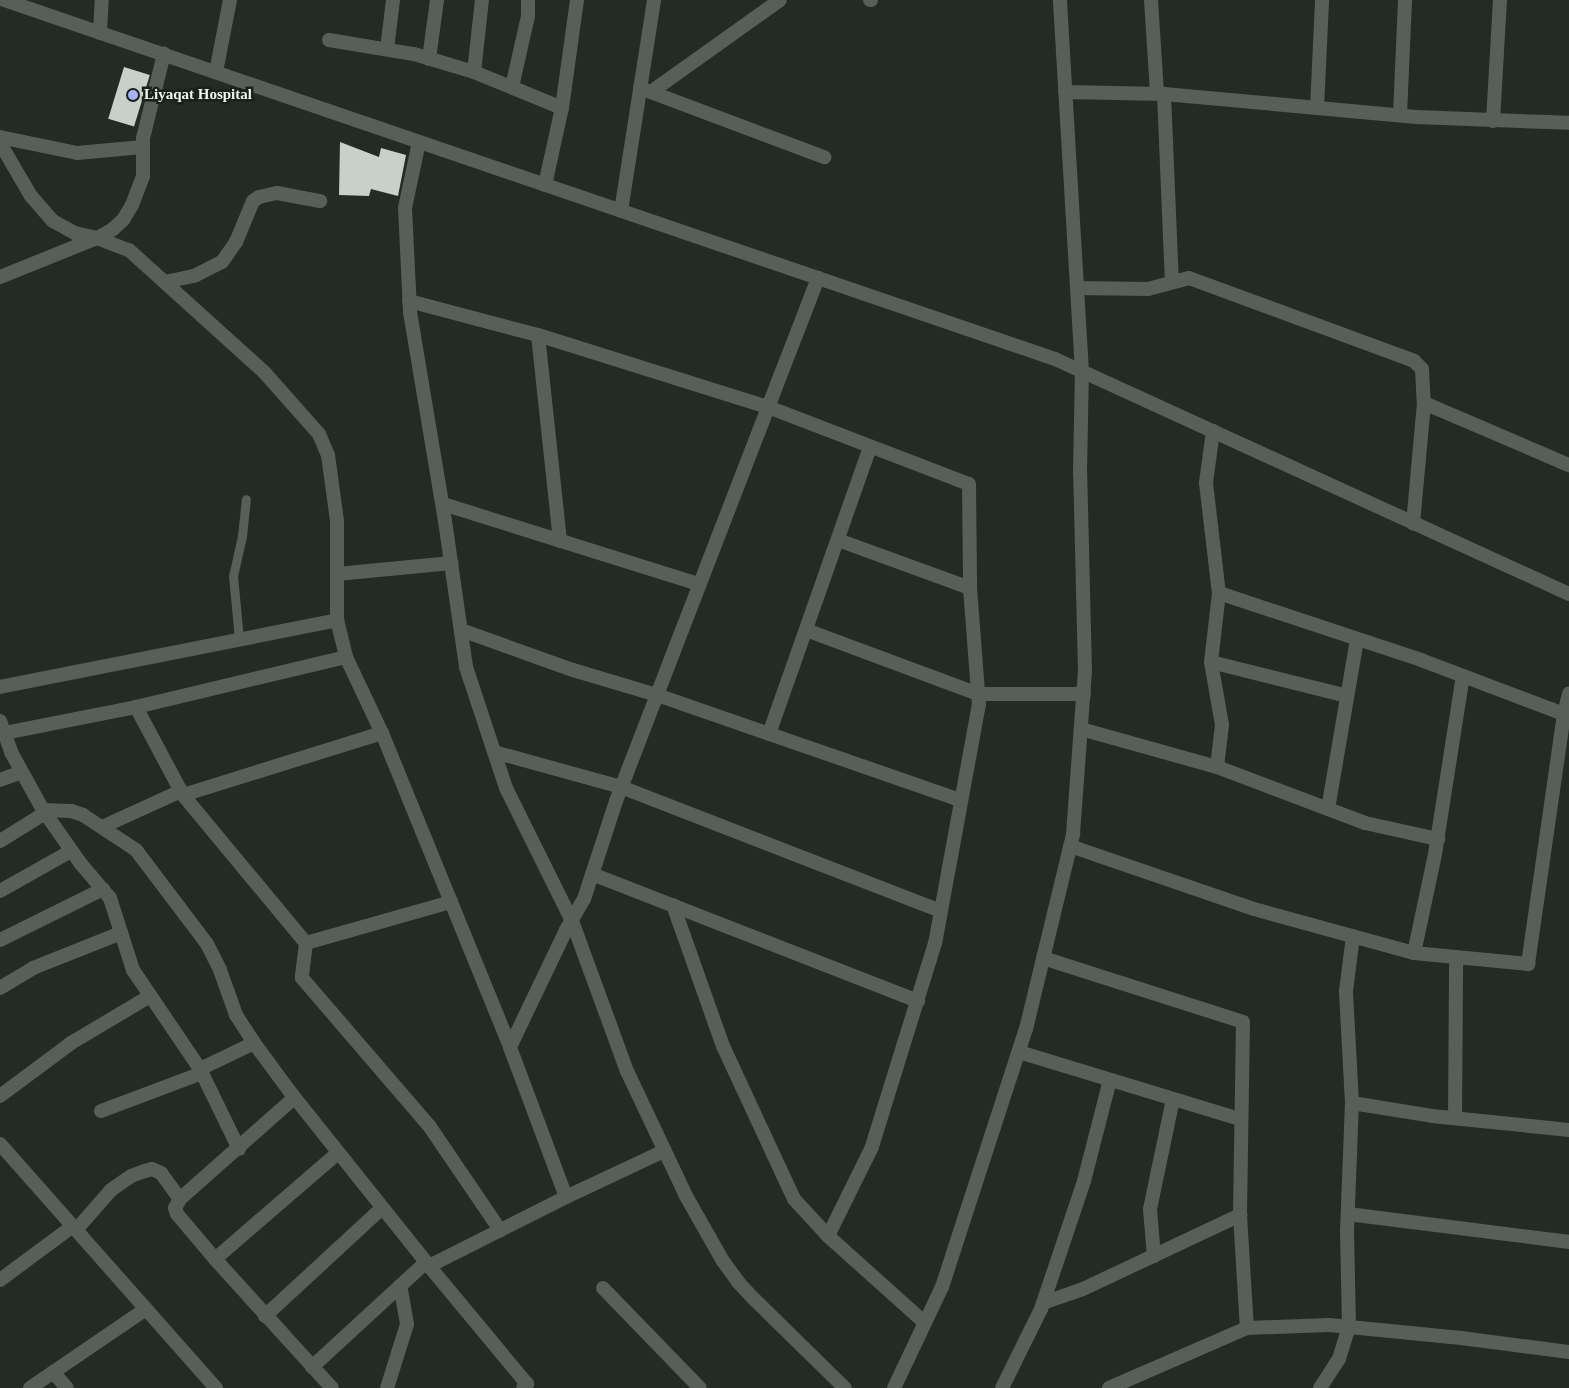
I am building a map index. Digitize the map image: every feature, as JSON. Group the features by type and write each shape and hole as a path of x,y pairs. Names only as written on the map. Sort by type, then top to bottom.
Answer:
{"street":[{"path":"4,0 1055,359 1569,594"},
{"path":"100,33 102,0"},
{"path":"216,72 230,0"},
{"path":"387,49 394,0"},
{"path":"429,59 437,0"},
{"path":"474,72 482,0"},
{"path":"512,87 524,41 528,16 528,0"},
{"path":"545,185 562,108 577,0"},
{"path":"621,211 645,90 654,0"},
{"path":"645,90 780,0"},
{"path":"894,1388 942,1286 1019,1052 1073,834 1085,671 1080,472 1082,372 1060,0"},
{"path":"1150,0 1160,93 1172,282"},
{"path":"1317,108 1322,0"},
{"path":"1400,115 1404,0"},
{"path":"1494,121 1500,0"},
{"path":"329,40 387,49 474,72 562,108"},
{"path":"0,277 97,238 113,229 132,205 142,176 142,147 164,54"},
{"path":"645,90 824,157"},
{"path":"1065,92 1160,93 1400,115 1494,121 1569,123"},
{"path":"0,137 77,153 142,147"},
{"path":"419,142 404,208 409,301 443,504 466,667 506,788 572,921 627,1072 686,1196 738,1282 754,1300 845,1388"},
{"path":"0,143 31,196 53,221 75,233 97,238 129,250 264,372 319,434 328,455 337,521 337,620 346,658 382,733 451,902 510,1047 566,1197"},
{"path":"165,282 194,276 222,262 236,242 253,201 259,197 277,193 320,201"},
{"path":"510,1047 584,899 621,788 818,278"},
{"path":"1077,288 1148,289 1189,278 1414,360 1422,369 1424,403 1413,523"},
{"path":"409,301 538,335 768,407 969,484 970,588 979,704 941,911 935,943 872,1147 828,1236"},
{"path":"538,335 560,541"},
{"path":"1424,403 1569,465"},
{"path":"1213,431 1206,483 1219,593 1211,662 1222,724 1217,767"},
{"path":"769,734 870,447"},
{"path":"443,504 699,584"},
{"path":"838,540 970,588"},
{"path":"337,574 451,563"},
{"path":"1219,593 1357,638 1564,714"},
{"path":"0,687 337,620"},
{"path":"461,630 573,670 657,694 960,800"},
{"path":"806,630 978,694 1084,694"},
{"path":"1328,809 1357,638"},
{"path":"239,1149 201,1071 133,970 113,905 103,889 71,851 44,812 10,752 1,729 136,707 346,658"},
{"path":"1211,662 1347,696"},
{"path":"1414,953 1438,839 1463,676"},
{"path":"1070,846 1254,908 1414,953 1528,964 1564,714 1569,694"},
{"path":"136,707 182,793 306,943 302,978 430,1127 500,1230"},
{"path":"1081,729 1217,767 1365,823 1438,839"},
{"path":"102,827 182,793 382,733"},
{"path":"494,752 621,788 941,911"},
{"path":"0,780 22,772"},
{"path":"0,841 44,812 77,812 136,850 207,944 220,970 236,1015 294,1098 527,1387"},
{"path":"0,891 71,851"},
{"path":"592,874 918,1001"},
{"path":"0,940 103,889"},
{"path":"306,943 451,902"},
{"path":"673,905 723,1046 794,1199 828,1236 925,1324"},
{"path":"0,988 33,968 122,933"},
{"path":"1320,1388 1338,1359 1349,1327 1348,1214 1352,1103 1346,991 1353,936"},
{"path":"1455,1118 1456,957"},
{"path":"1043,958 1243,1022 1240,1215 1247,1328"},
{"path":"0,1096 71,1043 150,996"},
{"path":"101,1111 201,1071 254,1042"},
{"path":"1019,1052 1240,1119"},
{"path":"1002,1388 1043,1303 1084,1181 1110,1080"},
{"path":"294,1098 239,1149 180,1199 175,1208 177,1214 215,1259 332,1388"},
{"path":"1154,1256 1150,1209 1173,1099"},
{"path":"1352,1103 1455,1118 1569,1130"},
{"path":"0,1144 216,1388"},
{"path":"312,1367 400,1286 427,1264 664,1151"},
{"path":"215,1259 338,1153"},
{"path":"0,1280 74,1228 111,1190 132,1176 152,1169 161,1173 180,1199"},
{"path":"265,1316 382,1208"},
{"path":"1348,1214 1569,1242"},
{"path":"1043,1303 1083,1289 1240,1215"},
{"path":"387,1388 407,1324 400,1286"},
{"path":"603,1288 700,1388"},
{"path":"30,1388 146,1309"},
{"path":"1109,1388 1247,1328 1349,1327 1461,1338 1569,1352"},
{"path":"53,1372 67,1388"}],"lane":[{"path":"239,640 233,576 242,536 246,499"}],"building":[{"path":"124,67 150,75 134,127 108,119"},
{"path":"340,142 379,157 381,148 406,155 398,196 371,189 369,196 339,195"}],"place":[{"name":"Liyaqat Hospital","path":"133,95"}]}
